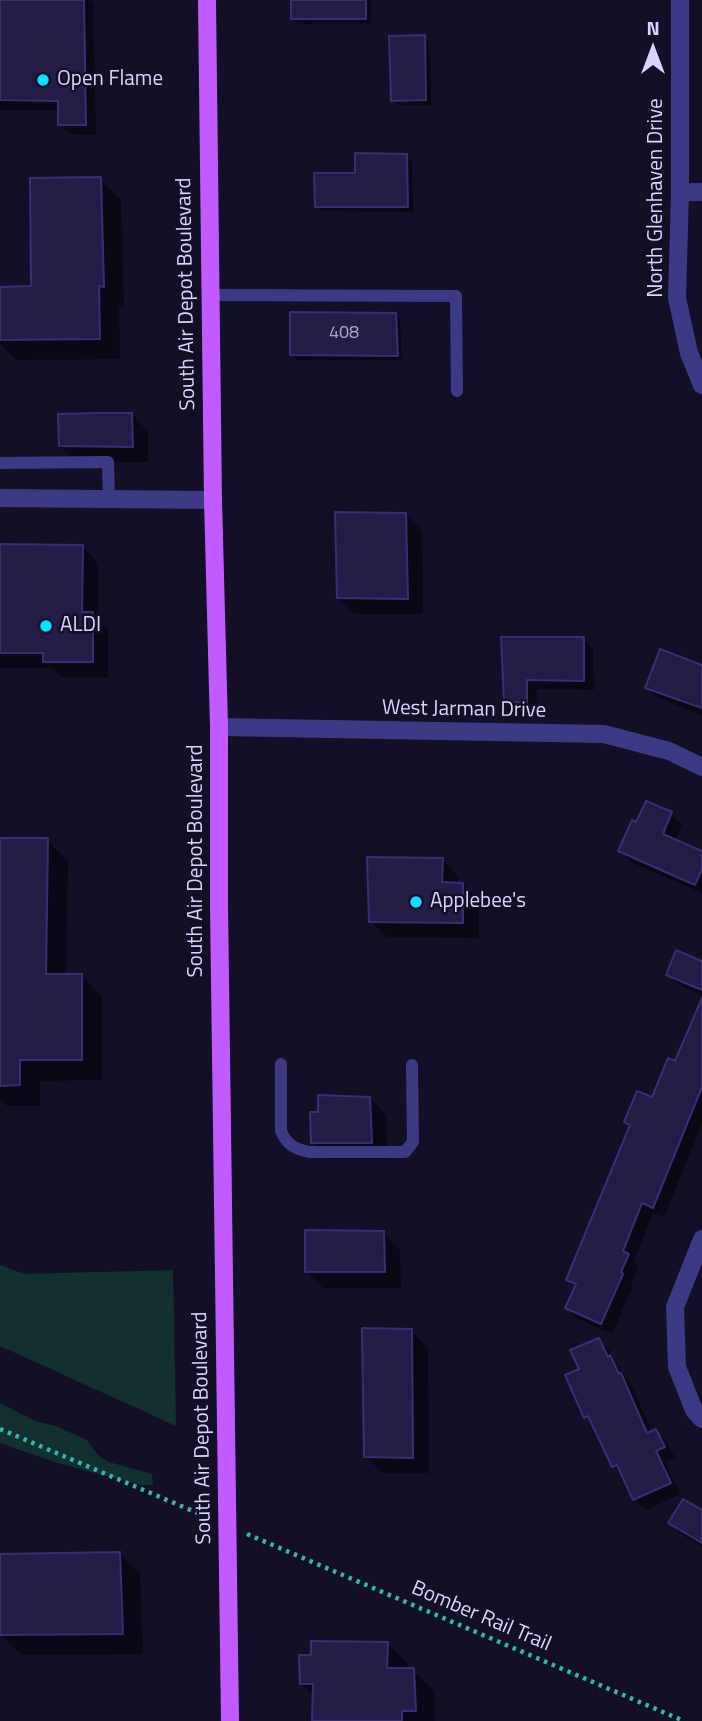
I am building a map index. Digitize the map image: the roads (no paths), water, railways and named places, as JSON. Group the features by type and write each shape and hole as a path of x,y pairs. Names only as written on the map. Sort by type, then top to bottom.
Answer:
{"main road":[{"name":"South Air Depot Boulevard","path":"206,0 219,727 219,940 230,1721"}],"street":[{"name":"North Glenhaven Drive","path":"680,0 677,298 689,353 702,385"},
{"path":"680,192 702,192"},
{"path":"0,498 213,500"},
{"name":"West Jarman Drive","path":"219,727 604,734 670,751 702,767"},
{"path":"698,1415 677,1367 675,1307 702,1239"}],"lane":[{"path":"210,295 456,296 457,391"},
{"path":"0,463 108,462 109,500"},
{"path":"281,1064 281,1131 285,1141 297,1149 309,1152 405,1152 413,1142 412,1065"}],"place":[{"name":"Open Flame","path":"43,80"},
{"name":"ALDI","path":"46,626"},
{"name":"Applebee's","path":"416,902"}]}
